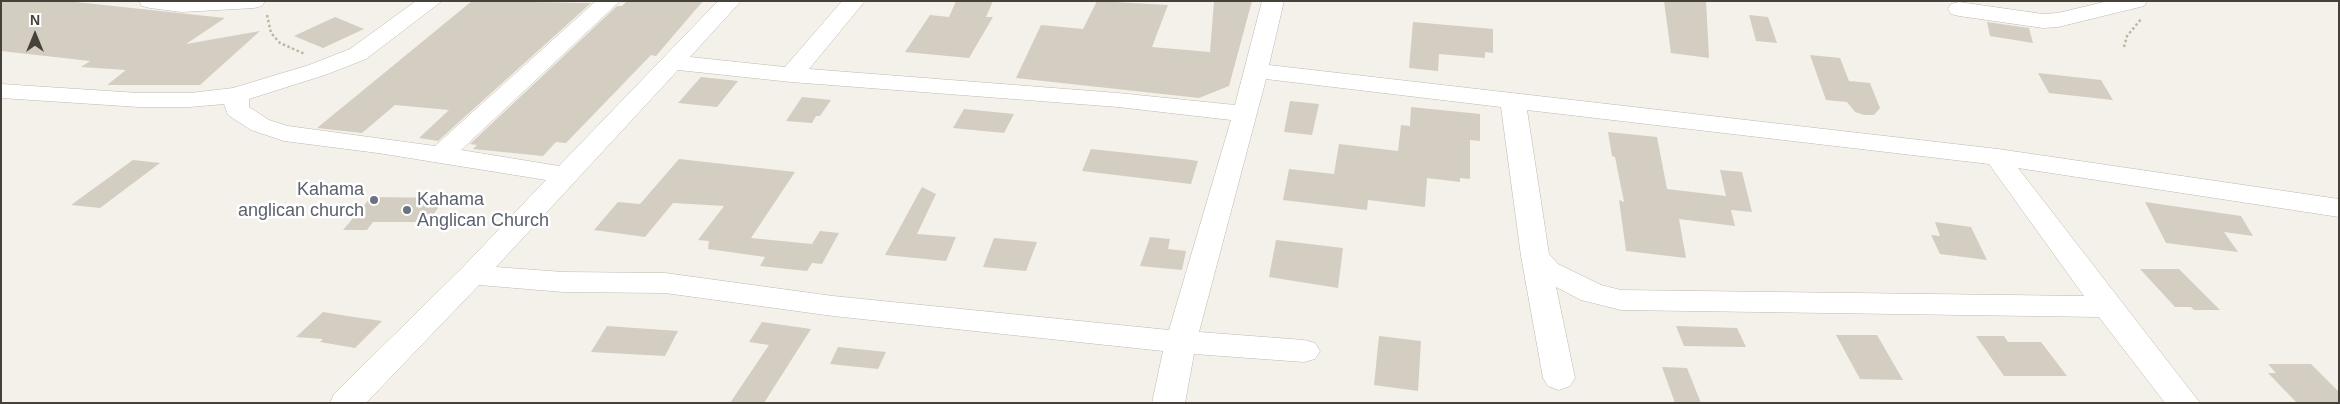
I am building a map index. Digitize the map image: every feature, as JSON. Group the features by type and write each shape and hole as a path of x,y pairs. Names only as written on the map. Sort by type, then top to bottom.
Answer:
{"street":[{"path":"150,1 182,5 259,5"},
{"path":"1,91 138,100 190,100 236,94 358,54 431,1"},
{"path":"441,155 609,1"},
{"path":"346,403 472,275 730,1"},
{"path":"791,75 854,1"},
{"path":"1168,403 1181,342 1245,114 1273,1"},
{"path":"1959,9 2043,21 2141,7"},
{"path":"672,62 791,75 1118,100 1245,114"},
{"path":"1255,72 1998,157 2339,208"},
{"path":"236,94 237,110 260,125 284,133 565,175"},
{"path":"1513,102 1535,256 1559,378"},
{"path":"1998,157 2012,179 2108,307 2184,403"},
{"path":"1535,256 1548,271 1566,282 1592,293 1621,300 2108,307"},
{"path":"472,275 563,282 665,283 833,306 1181,342 1304,351"}],"path":[{"path":"259,5 271,33 280,42 328,65"},
{"path":"2124,47 2127,36 2141,7"}],"building":[{"path":"1,1 67,1 225,18 186,44 260,31 200,85 107,85 126,70 81,67 90,61 1,51"},
{"path":"472,1 591,3 438,141 419,138 449,110 395,105 362,133 317,128"},
{"path":"627,1 703,1 656,56 651,55 566,143 556,142 543,156 473,149 477,145 470,144 617,6 622,6"},
{"path":"956,1 993,1 986,17 993,17 969,58 905,52 930,15 949,17"},
{"path":"1097,1 1168,5 1152,47 1210,52 1214,1 1252,1 1229,86 1199,98 1016,78 1041,25 1083,29"},
{"path":"1664,1 1706,1 1709,58 1671,53"},
{"path":"1749,15 1768,17 1777,43 1756,41"},
{"path":"335,17 364,29 323,48 294,36"},
{"path":"1413,22 1493,29 1493,53 1485,52 1485,58 1439,54 1438,71 1409,68"},
{"path":"1987,22 2029,28 2033,43 1990,36"},
{"path":"1810,55 1840,58 1849,81 1870,83 1880,108 1874,115 1864,115 1855,112 1847,102 1826,100"},
{"path":"2038,73 2101,80 2113,100 2049,93"},
{"path":"701,77 738,81 717,107 678,103"},
{"path":"802,97 831,100 820,116 816,116 812,123 786,121"},
{"path":"1290,101 1319,104 1312,135 1284,132"},
{"path":"1411,107 1480,114 1480,141 1470,140 1470,179 1460,178 1460,182 1427,178 1425,207 1368,200 1367,210 1283,200 1289,169 1334,174 1339,144 1398,151 1401,125 1410,126"},
{"path":"964,109 1014,114 1004,133 953,128"},
{"path":"1608,132 1657,137 1667,189 1726,196 1720,170 1742,172 1752,212 1731,210 1735,226 1679,219 1686,258 1626,251 1619,200 1624,202"},
{"path":"1091,149 1198,161 1191,184 1082,171"},
{"path":"679,159 795,172 751,238 812,244 820,231 839,233 822,264 812,263 807,271 760,266 765,257 708,249 709,241 698,240 724,206 673,203 645,237 594,230 618,202 640,204"},
{"path":"133,160 160,163 100,208 71,205"},
{"path":"922,187 936,194 917,234 956,237 946,261 885,255"},
{"name":"Kahama Anglican Church","path":"371,197 445,198 428,222 373,222 367,230 343,230"},
{"path":"2145,202 2241,216 2253,236 2224,232 2238,252 2166,243"},
{"path":"1935,222 1971,227 1987,260 1940,254 1931,235 1940,236"},
{"path":"1150,237 1170,239 1168,249 1186,251 1182,270 1140,266"},
{"path":"994,238 1037,242 1026,271 983,267"},
{"path":"1276,240 1343,248 1338,288 1269,277"},
{"path":"2140,269 2179,269 2220,310 2194,310 2191,307 2175,307"},
{"path":"323,312 382,321 355,348 320,342 323,339 296,337"},
{"path":"762,322 811,329 764,403 730,403 769,345 749,342"},
{"path":"607,326 678,331 665,356 591,352"},
{"path":"1676,326 1737,328 1746,347 1684,346"},
{"path":"1836,335 1877,335 1903,380 1860,379"},
{"path":"1379,336 1421,341 1418,391 1374,385"},
{"path":"1976,336 2004,336 2008,342 2041,342 2067,376 2004,376"},
{"path":"838,347 886,352 878,369 830,364"},
{"path":"2268,364 2311,364 2339,392 2339,403 2297,403 2268,373 2276,373"},
{"path":"1662,367 1687,368 1701,403 1675,403"}],"place":[{"name":"Kahama anglican church","path":"374,200"},
{"name":"Kahama Anglican Church","path":"407,210"}]}
